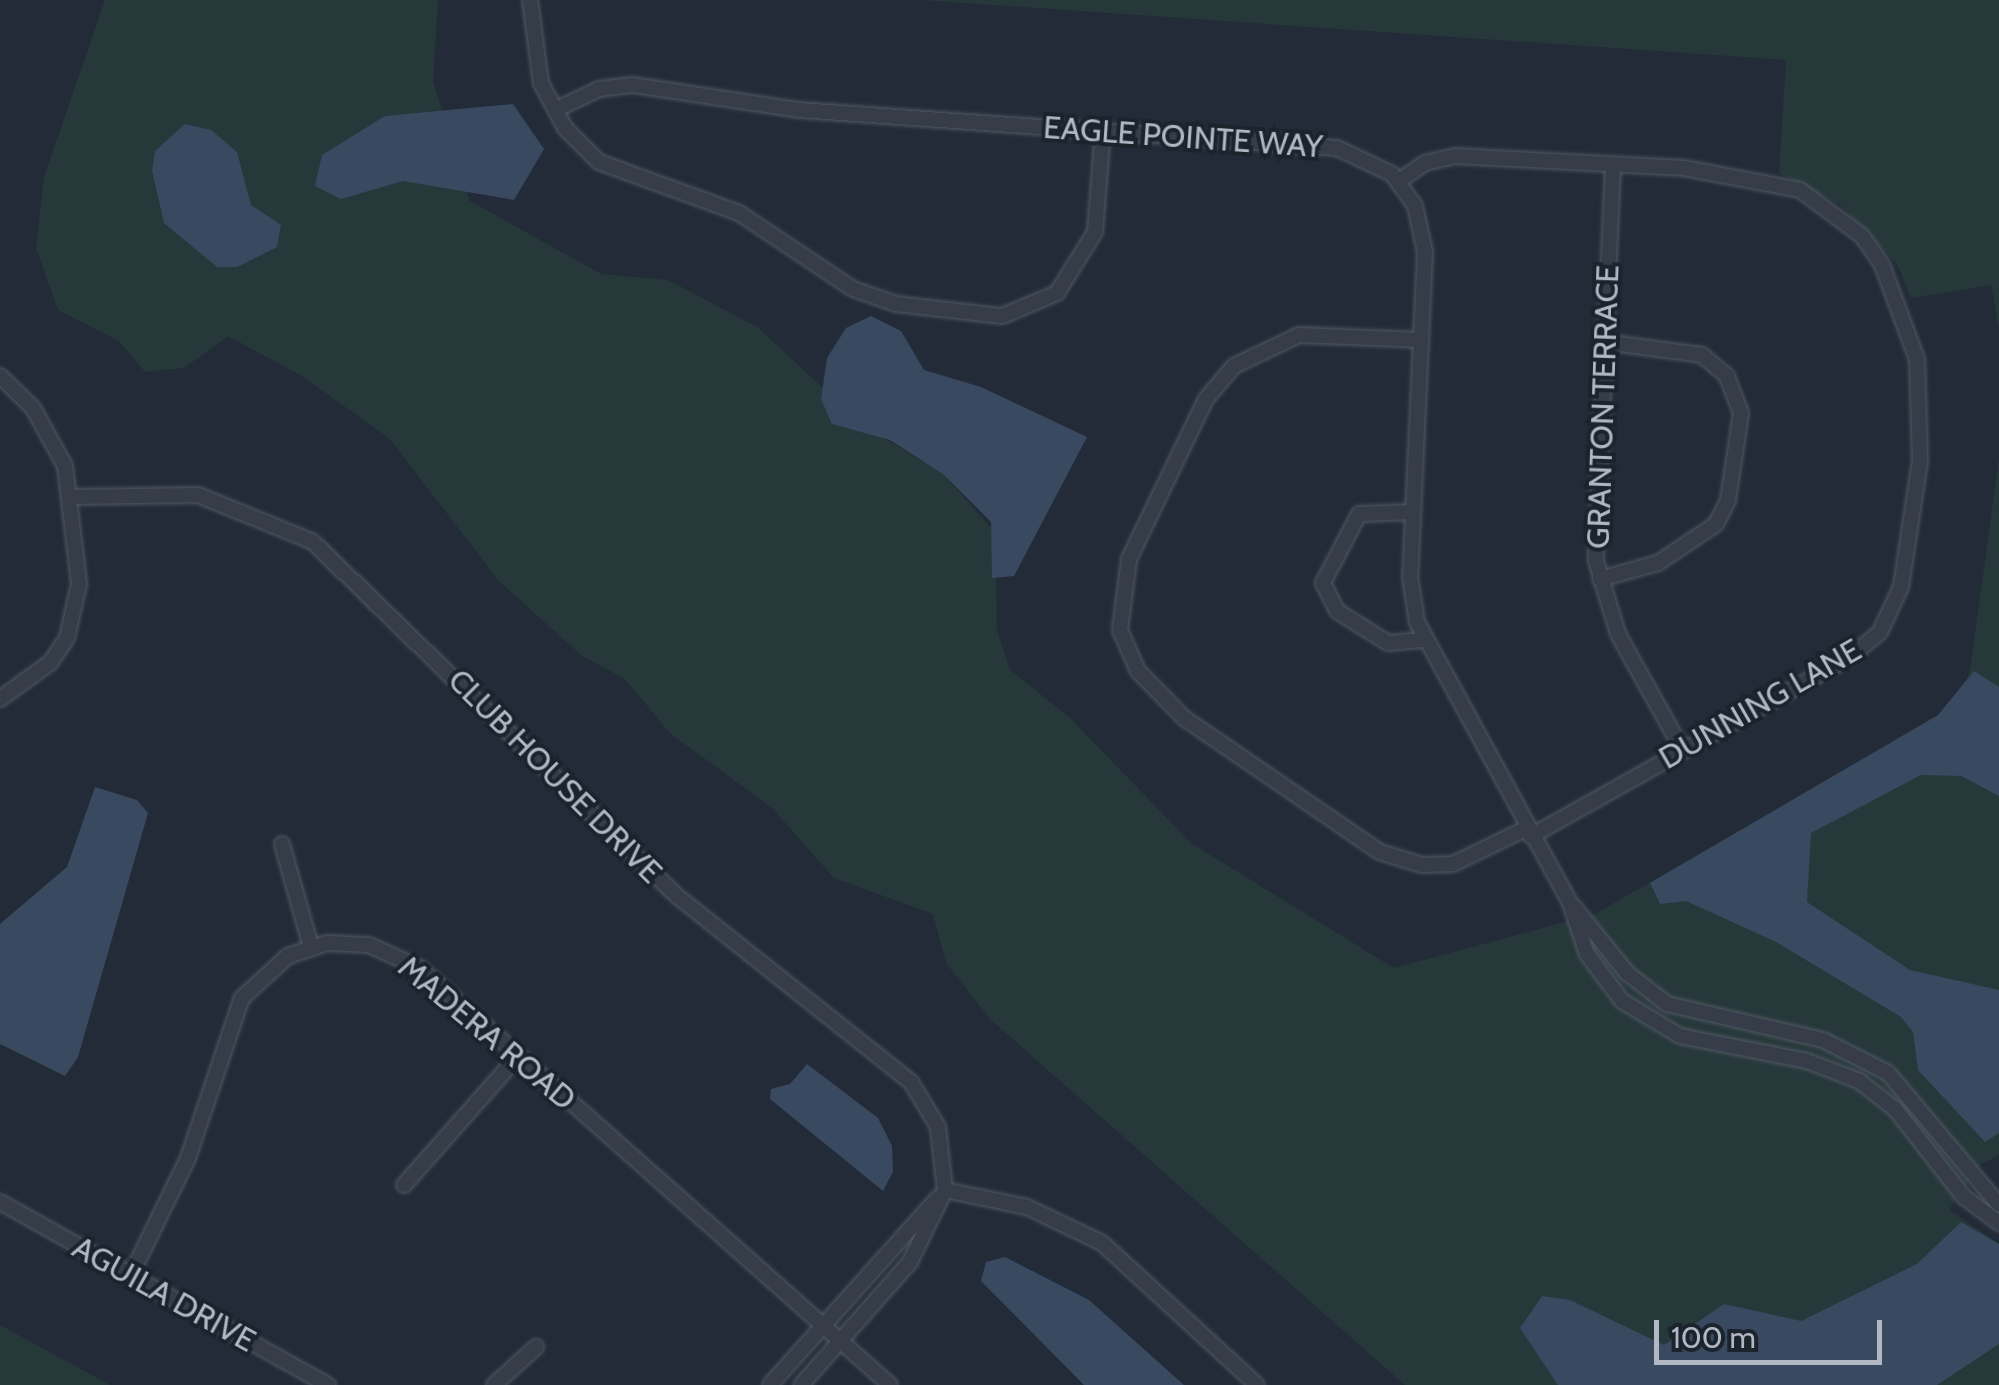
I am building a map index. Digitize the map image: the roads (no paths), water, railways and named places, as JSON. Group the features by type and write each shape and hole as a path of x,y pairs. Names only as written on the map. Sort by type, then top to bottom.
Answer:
{"street":[{"path":"530,0 541,83 580,146 621,175 740,213 854,289 980,317 1043,302 1080,266 1095,232 1104,131"},
{"name":"EAGLE POINTE WAY","path":"555,110 599,89 633,85 799,110 1337,148 1399,181"},
{"name":"DUNNING LANE","path":"1399,181 1425,163 1455,156 1746,175 1800,190 1862,236 1890,278 1920,378 1920,461 1902,587 1888,622 1850,658 1529,832 1454,864 1422,866 1380,852 1184,718 1138,671 1120,630 1128,559 1206,399 1234,366 1299,335 1420,340"},
{"name":"GRANTON TERRACE","path":"1613,165 1594,522 1600,580 1618,634 1682,749"},
{"path":"1399,181 1424,234 1411,591 1424,640 1570,903 1626,972 1667,1004 1823,1040 1888,1073 1999,1205"},
{"path":"1600,580 1658,564 1716,524 1728,500 1740,413 1727,376 1702,355 1604,342"},
{"path":"0,376 52,436 74,497 80,584 67,638 31,682 0,699"},
{"name":"CLUB HOUSE DRIVE","path":"74,497 198,494 314,542 677,896 911,1082 938,1127 945,1190"},
{"path":"1411,512 1359,514 1324,584 1336,610 1388,643 1424,640"},
{"path":"282,844 311,947"},
{"path":"1570,903 1587,954 1634,1010 1680,1036 1807,1062 1859,1082 1894,1109 1964,1197 1999,1222"},
{"name":"MADERA ROAD","path":"131,1275 188,1158 236,1009 264,973 311,947 347,942 406,960 890,1385"},
{"path":"404,1185 518,1056"},
{"path":"770,1385 945,1190"},
{"path":"800,1385 910,1262 945,1190"},
{"path":"945,1190 1027,1206 1102,1243 1257,1385"},
{"name":"AGUILA DRIVE","path":"0,1202 328,1385"},
{"path":"494,1385 536,1347"}],"water":[{"path":"513,104 544,149 514,200 403,181 341,199 315,186 322,155 385,116"},
{"path":"185,124 211,130 237,152 251,205 281,225 277,247 237,267 217,267 164,223 152,171 155,151"},
{"path":"871,316 901,331 924,370 981,387 1087,437 1014,576 992,578 991,522 944,475 890,440 832,424 821,399 827,358 846,328"},
{"path":"1974,671 1999,687 1999,796 1961,776 1921,775 1811,833 1807,902 1910,970 1999,990 1999,1133 1985,1142 1918,1070 1913,1032 1901,1017 1776,942 1686,901 1660,904 1650,883 1938,715"},
{"path":"95,787 137,800 148,813 78,1057 65,1076 0,1044 0,924 67,867"},
{"path":"807,1064 878,1118 892,1146 893,1172 883,1191 770,1099 771,1089 790,1084"},
{"path":"1961,1222 1999,1244 1999,1344 1937,1385 1558,1385 1520,1328 1542,1296 1570,1300 1664,1345 1724,1304 1801,1321 1917,1264"},
{"path":"1005,1257 1089,1300 1184,1385 1084,1385 981,1281 986,1262"}]}
